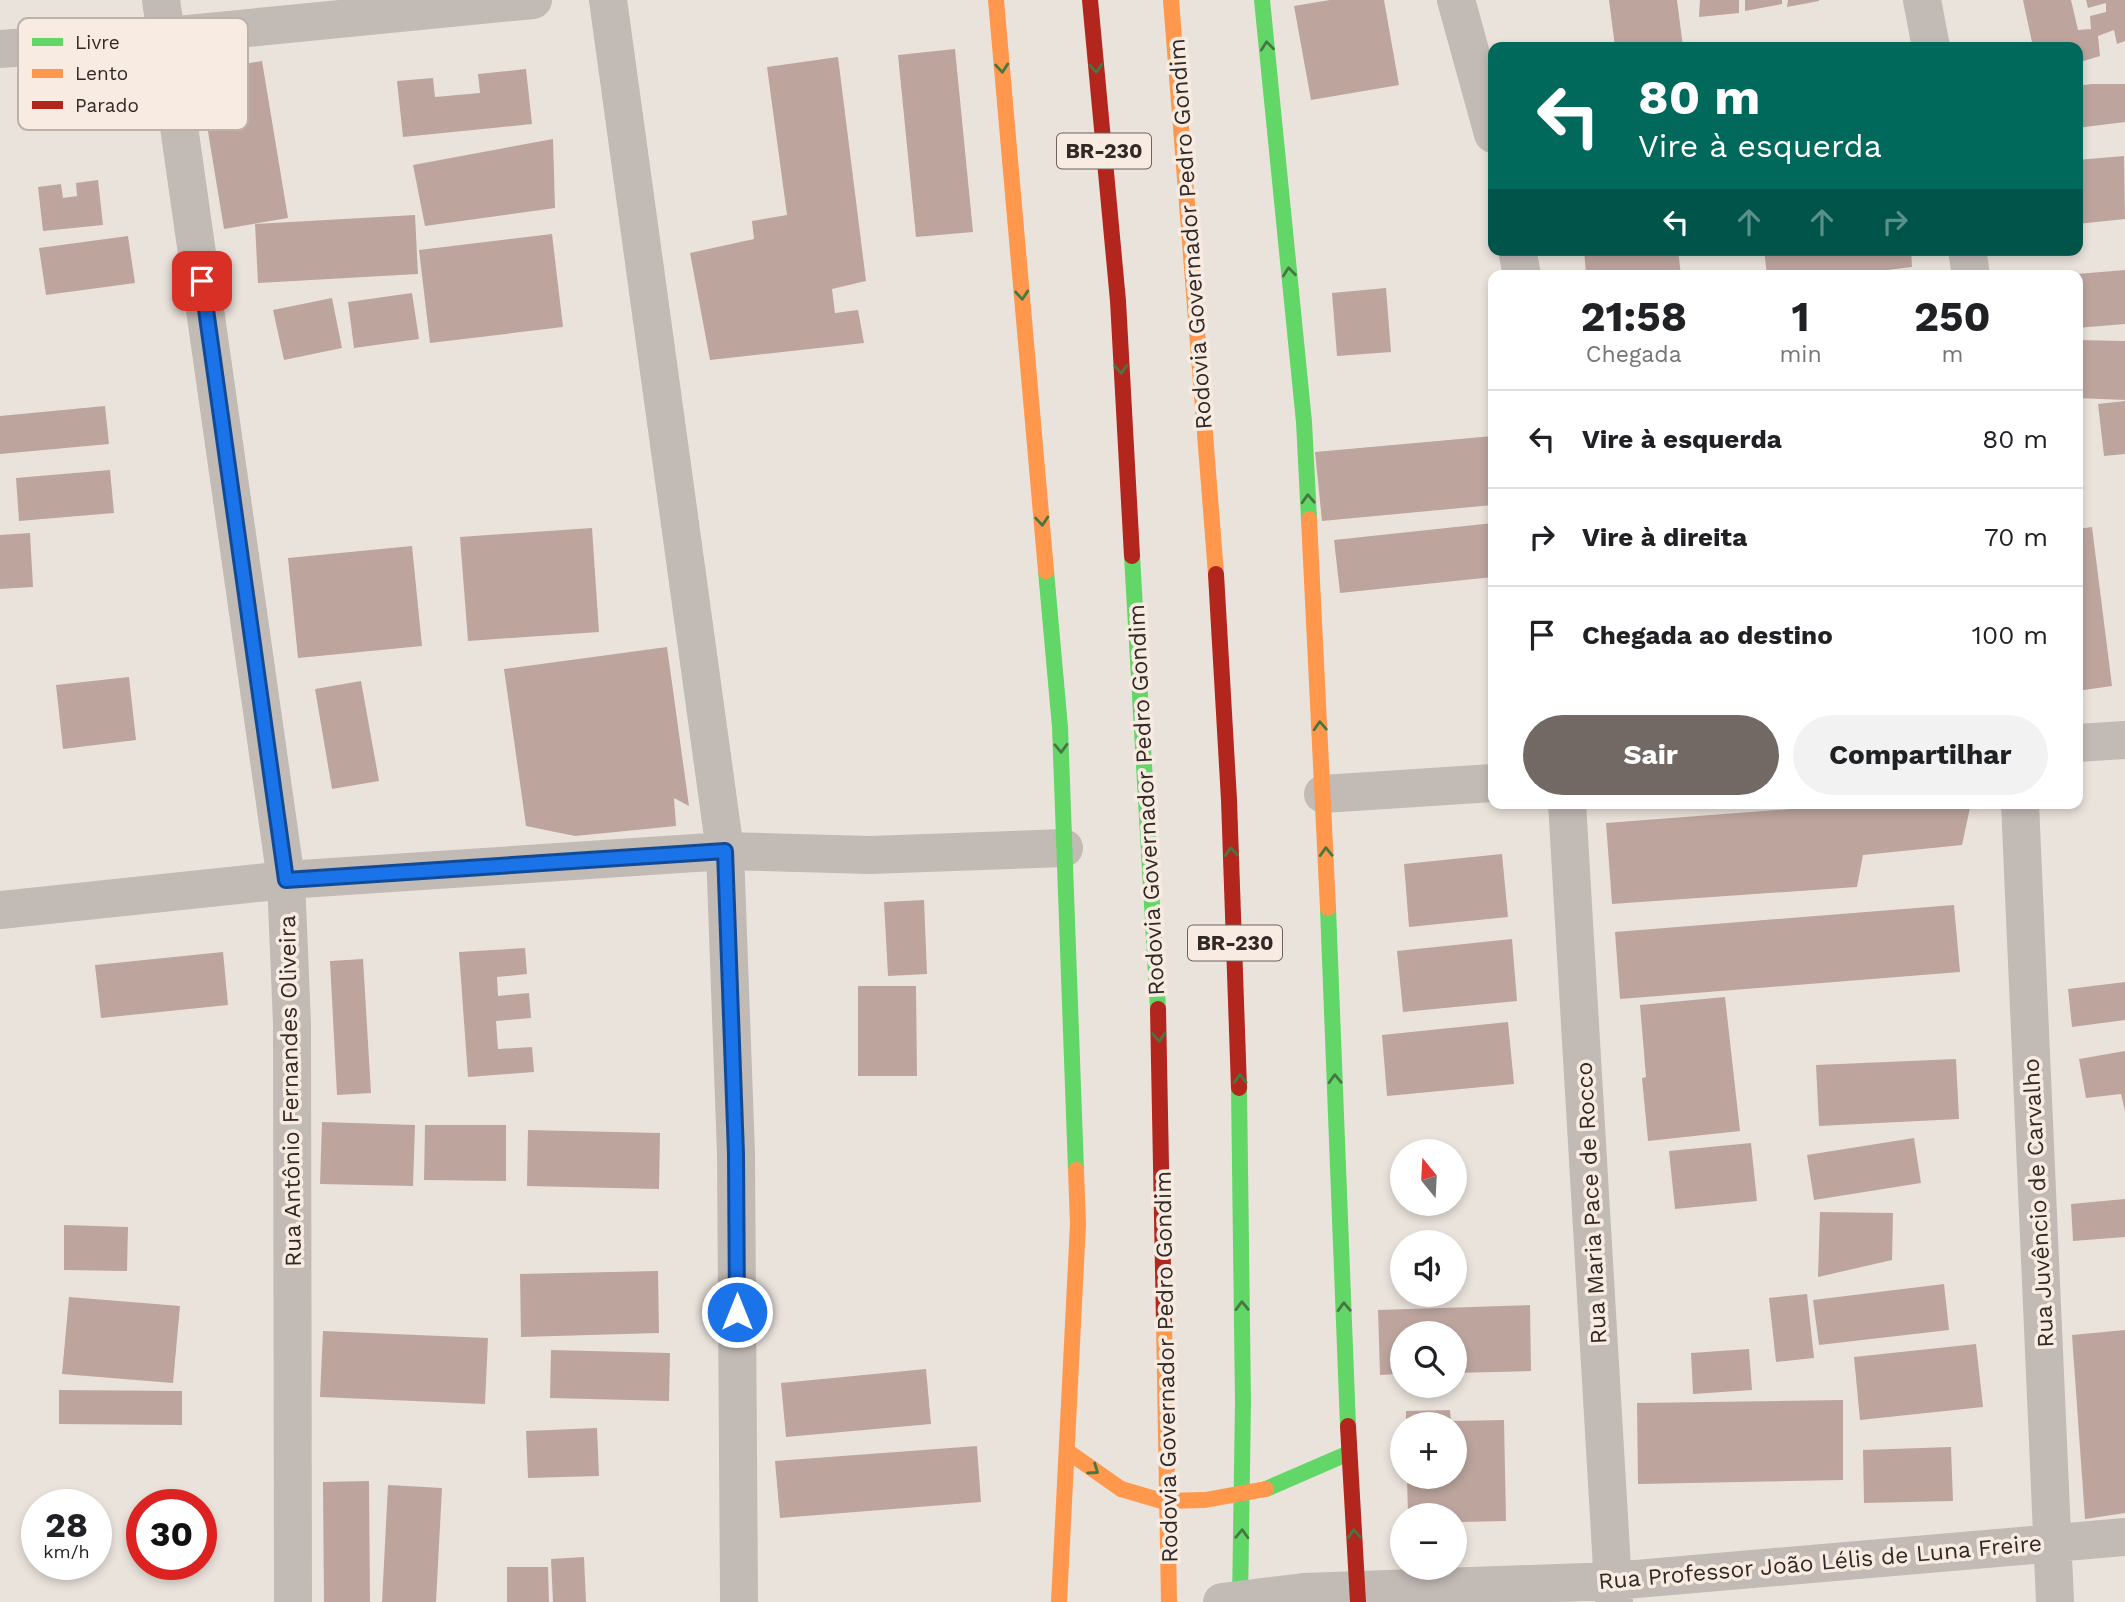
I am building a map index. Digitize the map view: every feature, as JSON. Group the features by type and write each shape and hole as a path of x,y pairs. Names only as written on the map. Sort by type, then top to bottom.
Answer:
{"main road":[{"path":"996,0 1060,727 1078,1224 1059,1602"},
{"name":"Rodovia Governador Pedro Gondim","path":"1090,0 1118,301 1160,1052 1169,1602"},
{"name":"Rodovia Governador Pedro Gondim","path":"1171,0 1196,284 1240,1021 1244,1476 1240,1602"},
{"path":"1262,0 1304,422 1323,794 1349,1453 1358,1596"},
{"path":"1067,1451 1121,1489 1162,1501 1205,1500 1266,1489 1349,1453"}],"street":[{"path":"164,18 533,0"},
{"path":"608,0 725,851 736,1154 739,1602"},
{"path":"1456,0 1488,116"},
{"path":"1922,0 1930,42"},
{"path":"0,49 18,46"},
{"name":"Rua Antônio Fernandes Oliveira","path":"180,130 286,880 292,1023 293,1602"},
{"path":"2083,743 2125,740"},
{"path":"1323,794 1488,783"},
{"name":"Rua Maria Pace de Rocco","path":"1567,809 1613,1591"},
{"name":"Rua Juvêncio de Carvalho","path":"2020,809 2055,1602"},
{"path":"0,910 286,880 725,851 870,855 1064,848"},
{"name":"Rua Professor João Lélis de Luna Freire","path":"1222,1602 1304,1592 1358,1596 1613,1591 2125,1537"}],"building":[{"path":"1330,0 1384,0 1399,85 1311,100 1294,6"},
{"path":"1609,0 1677,0 1682,42 1614,42"},
{"path":"1700,0 1739,0 1739,13 1699,17"},
{"path":"1745,0 1782,0 1782,4 1745,11"},
{"path":"1788,0 1819,0 1819,1 1787,7"},
{"path":"2023,0 2071,0 2078,30 2091,29 2090,16 2106,12 2106,3 2088,8 2086,0 2125,0 2125,41 2117,44 2114,30 2098,36 2100,56 2083,61 2083,42 2032,42"},
{"path":"955,49 973,232 916,237 898,55"},
{"path":"838,57 866,281 832,289 835,313 858,310 864,343 710,360 690,253 754,239 752,221 787,215 767,67"},
{"path":"262,61 288,218 224,229 208,130 248,130 248,63"},
{"path":"526,69 532,124 403,137 397,81 433,78 435,97 480,93 478,74"},
{"path":"2125,84 2125,122 2083,127 2083,85"},
{"path":"553,139 555,208 425,226 413,165"},
{"path":"2124,156 2125,219 2083,223 2083,159"},
{"path":"98,180 103,225 43,231 38,187 61,184 63,198 77,196 76,183"},
{"path":"415,215 418,274 258,283 255,224"},
{"path":"552,234 563,327 430,343 419,250"},
{"path":"128,236 135,283 46,295 39,248"},
{"path":"1584,256 1679,256 1680,270 1586,270"},
{"path":"1765,256 1911,256 1912,267 1888,270 1766,270"},
{"path":"2125,270 2125,324 2083,328 2083,274"},
{"path":"1386,288 1391,352 1337,356 1332,293"},
{"path":"412,293 419,339 354,348 348,302"},
{"path":"332,298 342,348 284,360 273,310"},
{"path":"2083,340 2125,341 2125,400 2083,398"},
{"path":"2125,401 2125,454 2104,456 2098,404"},
{"path":"105,406 109,444 0,454 0,416"},
{"path":"1488,436 1488,505 1322,521 1315,452"},
{"path":"110,470 114,513 19,521 16,478"},
{"path":"1488,524 1488,578 1340,593 1334,540"},
{"path":"2092,527 2112,686 2083,690 2083,528"},
{"path":"592,528 599,632 468,641 460,537"},
{"path":"30,533 33,587 0,589 0,535"},
{"path":"412,546 422,646 298,658 288,558"},
{"path":"667,647 689,806 674,798 676,826 575,836 526,826 504,669"},
{"path":"129,677 136,740 63,749 56,685"},
{"path":"361,681 379,781 332,789 315,689"},
{"path":"1792,809 1970,809 1962,845 1863,855 1857,887 1612,904 1606,823"},
{"path":"1502,854 1508,917 1409,927 1404,864"},
{"path":"924,900 927,974 888,976 884,902"},
{"path":"1954,905 1960,972 1620,999 1615,932"},
{"path":"1512,939 1517,1001 1403,1012 1397,951"},
{"path":"525,948 527,974 497,977 498,996 529,993 531,1018 496,1021 498,1049 532,1047 534,1072 468,1077 459,952"},
{"path":"223,952 228,1005 101,1018 95,965"},
{"path":"363,959 371,1093 337,1095 330,961"},
{"path":"2125,982 2125,1020 2072,1027 2068,989"},
{"path":"858,986 916,986 917,1076 858,1076"},
{"path":"1725,997 1740,1131 1648,1141 1642,1078 1646,1077 1640,1005"},
{"path":"1508,1022 1514,1084 1387,1096 1382,1035"},
{"path":"2125,1051 2125,1111 2121,1094 2086,1098 2079,1059"},
{"path":"1956,1059 1959,1119 1819,1126 1816,1065"},
{"path":"322,1122 415,1125 413,1186 320,1184"},
{"path":"425,1125 506,1125 506,1181 424,1180"},
{"path":"528,1130 660,1133 659,1189 527,1186"},
{"path":"1914,1138 1921,1183 1814,1200 1807,1155"},
{"path":"1751,1143 1757,1201 1675,1209 1669,1151"},
{"path":"2125,1199 2125,1237 2073,1241 2071,1204"},
{"path":"1820,1212 1893,1213 1892,1260 1818,1277"},
{"path":"64,1225 128,1227 127,1271 64,1270"},
{"path":"658,1271 659,1333 521,1337 520,1274"},
{"path":"1944,1284 1949,1330 1819,1345 1813,1300"},
{"path":"1807,1294 1814,1358 1776,1362 1769,1298"},
{"path":"69,1297 180,1306 173,1383 62,1374"},
{"path":"1530,1305 1531,1371 1467,1373 1467,1321 1390,1321 1390,1374 1380,1375 1378,1310"},
{"path":"2125,1330 2125,1513 2085,1519 2072,1335"},
{"path":"323,1331 488,1338 485,1404 320,1397"},
{"path":"1976,1344 1983,1407 1860,1420 1854,1357"},
{"path":"1749,1349 1752,1390 1693,1394 1691,1353"},
{"path":"551,1350 670,1353 669,1401 550,1398"},
{"path":"926,1369 931,1424 786,1437 781,1383"},
{"path":"59,1390 182,1391 182,1425 59,1424"},
{"path":"1843,1400 1843,1480 1638,1484 1637,1403"},
{"path":"1450,1410 1450,1412 1406,1412"},
{"path":"1504,1420 1506,1521 1467,1522 1467,1503 1408,1503 1407,1489 1467,1489 1467,1421"},
{"path":"597,1428 599,1476 528,1478 526,1431"},
{"path":"977,1446 981,1502 780,1518 775,1461"},
{"path":"1951,1447 1953,1501 1864,1503 1863,1450"},
{"path":"369,1481 370,1602 324,1602 323,1482"},
{"path":"388,1485 442,1488 436,1602 382,1602"},
{"path":"584,1557 586,1602 553,1602 551,1559"},
{"path":"507,1567 548,1567 549,1602 507,1602"}],"traffic: fast":[{"path":"1262,0 1304,422 1309,519"},
{"path":"1132,556 1158,1009"},
{"path":"1046,571 1060,727 1076,1170"},
{"path":"1328,908 1348,1426"},
{"path":"1239,1088 1243,1402 1240,1602"},
{"path":"1266,1489 1349,1453"}],"traffic: slow":[{"path":"996,0 1046,571"},
{"path":"1171,0 1216,574"},
{"path":"1309,519 1328,908"},
{"path":"1059,1602 1078,1224 1076,1170"},
{"path":"1164,1322 1169,1602"},
{"path":"1067,1451 1121,1489"},
{"path":"1121,1489 1162,1501 1205,1500 1266,1489"}],"traffic: jam":[{"path":"1090,0 1118,301 1132,556"},
{"path":"1216,574 1229,800 1239,1088"},
{"path":"1158,1009 1164,1322"},
{"path":"1348,1426 1358,1602"}],"route":[{"path":"202,281 286,880 725,851 736,1154 737,1312"}]}
